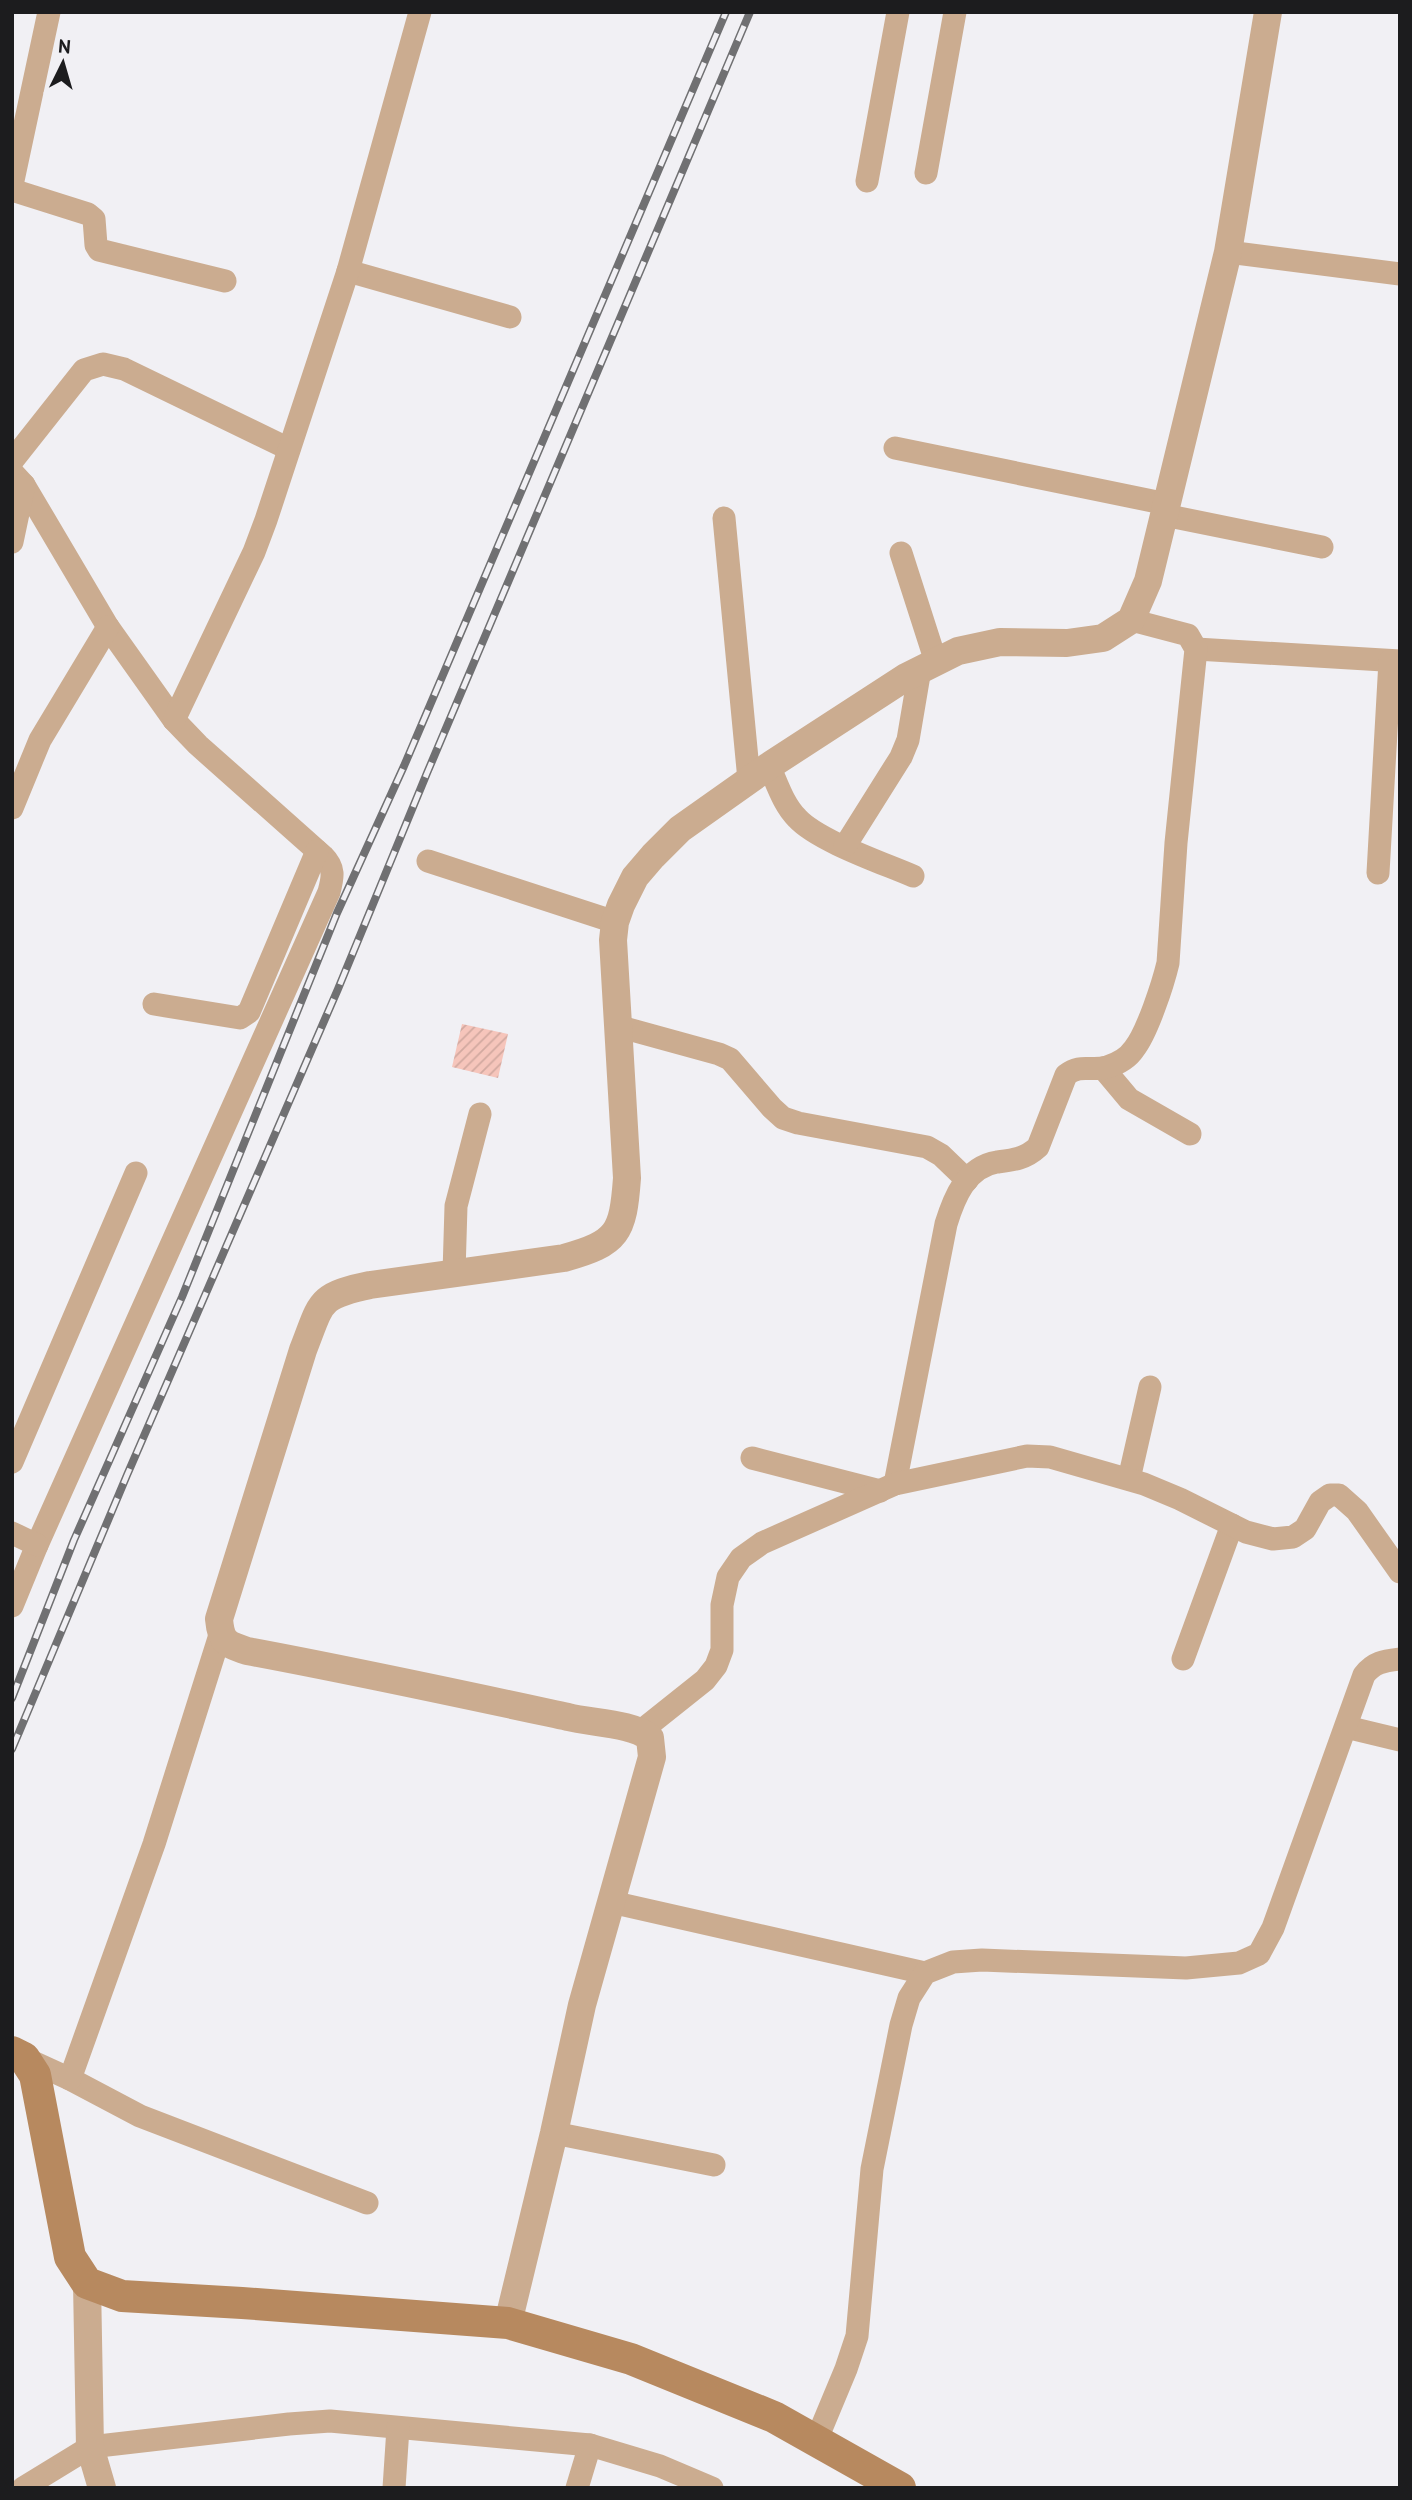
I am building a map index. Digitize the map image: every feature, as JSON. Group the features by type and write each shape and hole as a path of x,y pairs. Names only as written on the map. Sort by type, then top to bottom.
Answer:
{"main road":[{"path":"18,2055 35,2075 70,2257 87,2283 122,2296 508,2323 631,2359 774,2417 900,2488"}],"street":[{"path":"49,12 12,187 88,214 94,219 96,245 99,250 225,281"},
{"path":"174,720 254,552 348,271 420,12"},
{"path":"867,181 898,12"},
{"path":"926,173 955,12"},
{"path":"70,2079 154,1844 220,1635 219,1619 303,1350 319,1309 327,1298 339,1291 370,1284 564,1258 607,1243 620,1223 627,1178 614,972 615,922 635,877 680,829 759,773 928,666 958,651 1000,642 1067,643 1103,638 1130,620 1148,581 1228,252 1268,12"},
{"path":"1228,252 1400,274"},
{"path":"348,271 510,317"},
{"path":"12,461 84,370 103,364 124,369 289,449"},
{"path":"895,448 1322,547"},
{"path":"12,542 18,478"},
{"path":"12,1606 329,892 333,875 323,857 218,764 174,720 108,626 18,478"},
{"path":"724,518 759,773 797,818 819,835 913,876"},
{"path":"845,846 901,757 928,666 901,553"},
{"path":"887,1488 946,1224 954,1199 967,1180 987,1165 1015,1161 1029,1156 1038,1147 1060,1085 1066,1076 1075,1069 1103,1068 1119,1063 1135,1049 1156,1003 1168,963 1176,844 1196,649 1188,635 1130,620"},
{"path":"12,808 40,740 108,626"},
{"path":"1196,649 1395,661 1378,873"},
{"path":"154,1004 240,1018 249,1012 323,857"},
{"path":"428,861 615,922"},
{"path":"617,1026 730,1059 783,1118 927,1147 941,1155 967,1180"},
{"path":"1103,1068 1129,1099 1191,1134"},
{"path":"454,1273 456,1206 480,1114"},
{"path":"12,1462 136,1173"},
{"path":"1129,1479 1150,1387"},
{"path":"641,1731 705,1680 716,1666 722,1650 722,1605 729,1577 741,1558 762,1543 887,1488 1027,1456 1060,1459 1129,1479 1180,1499 1246,1532 1273,1539 1293,1537 1305,1529 1320,1502 1330,1495 1339,1495 1357,1511 1400,1572"},
{"path":"752,1458 887,1488"},
{"path":"1183,1659 1232,1525"},
{"path":"12,1533 37,1545"},
{"path":"220,1635 230,1645 247,1651 366,1672 589,1722 641,1731 650,1738 652,1757 582,2005 508,2323"},
{"path":"611,1902 925,1973 953,1962 982,1960 1186,1968 1239,1963 1259,1954 1273,1928 1364,1675 1370,1667 1379,1662 1400,1659"},
{"path":"1346,1727 1400,1740"},
{"path":"816,2441 846,2369 856,2336 872,2169 901,2025 909,1998 925,1973"},
{"path":"18,2055 140,2116 368,2203"},
{"path":"554,2133 713,2165"},
{"path":"87,2283 90,2447 102,2488"},
{"path":"23,2488 90,2447 330,2421 590,2445 660,2466 712,2488"},
{"path":"394,2488 398,2428"},
{"path":"577,2488 590,2445"}],"building":[{"path":"462,1024 508,1034 498,1078 452,1067"}],"railway":[{"path":"12,1698 74,1540 182,1297 337,913 404,766 726,12"},
{"path":"12,1749 127,1475 338,989 750,12"}]}
